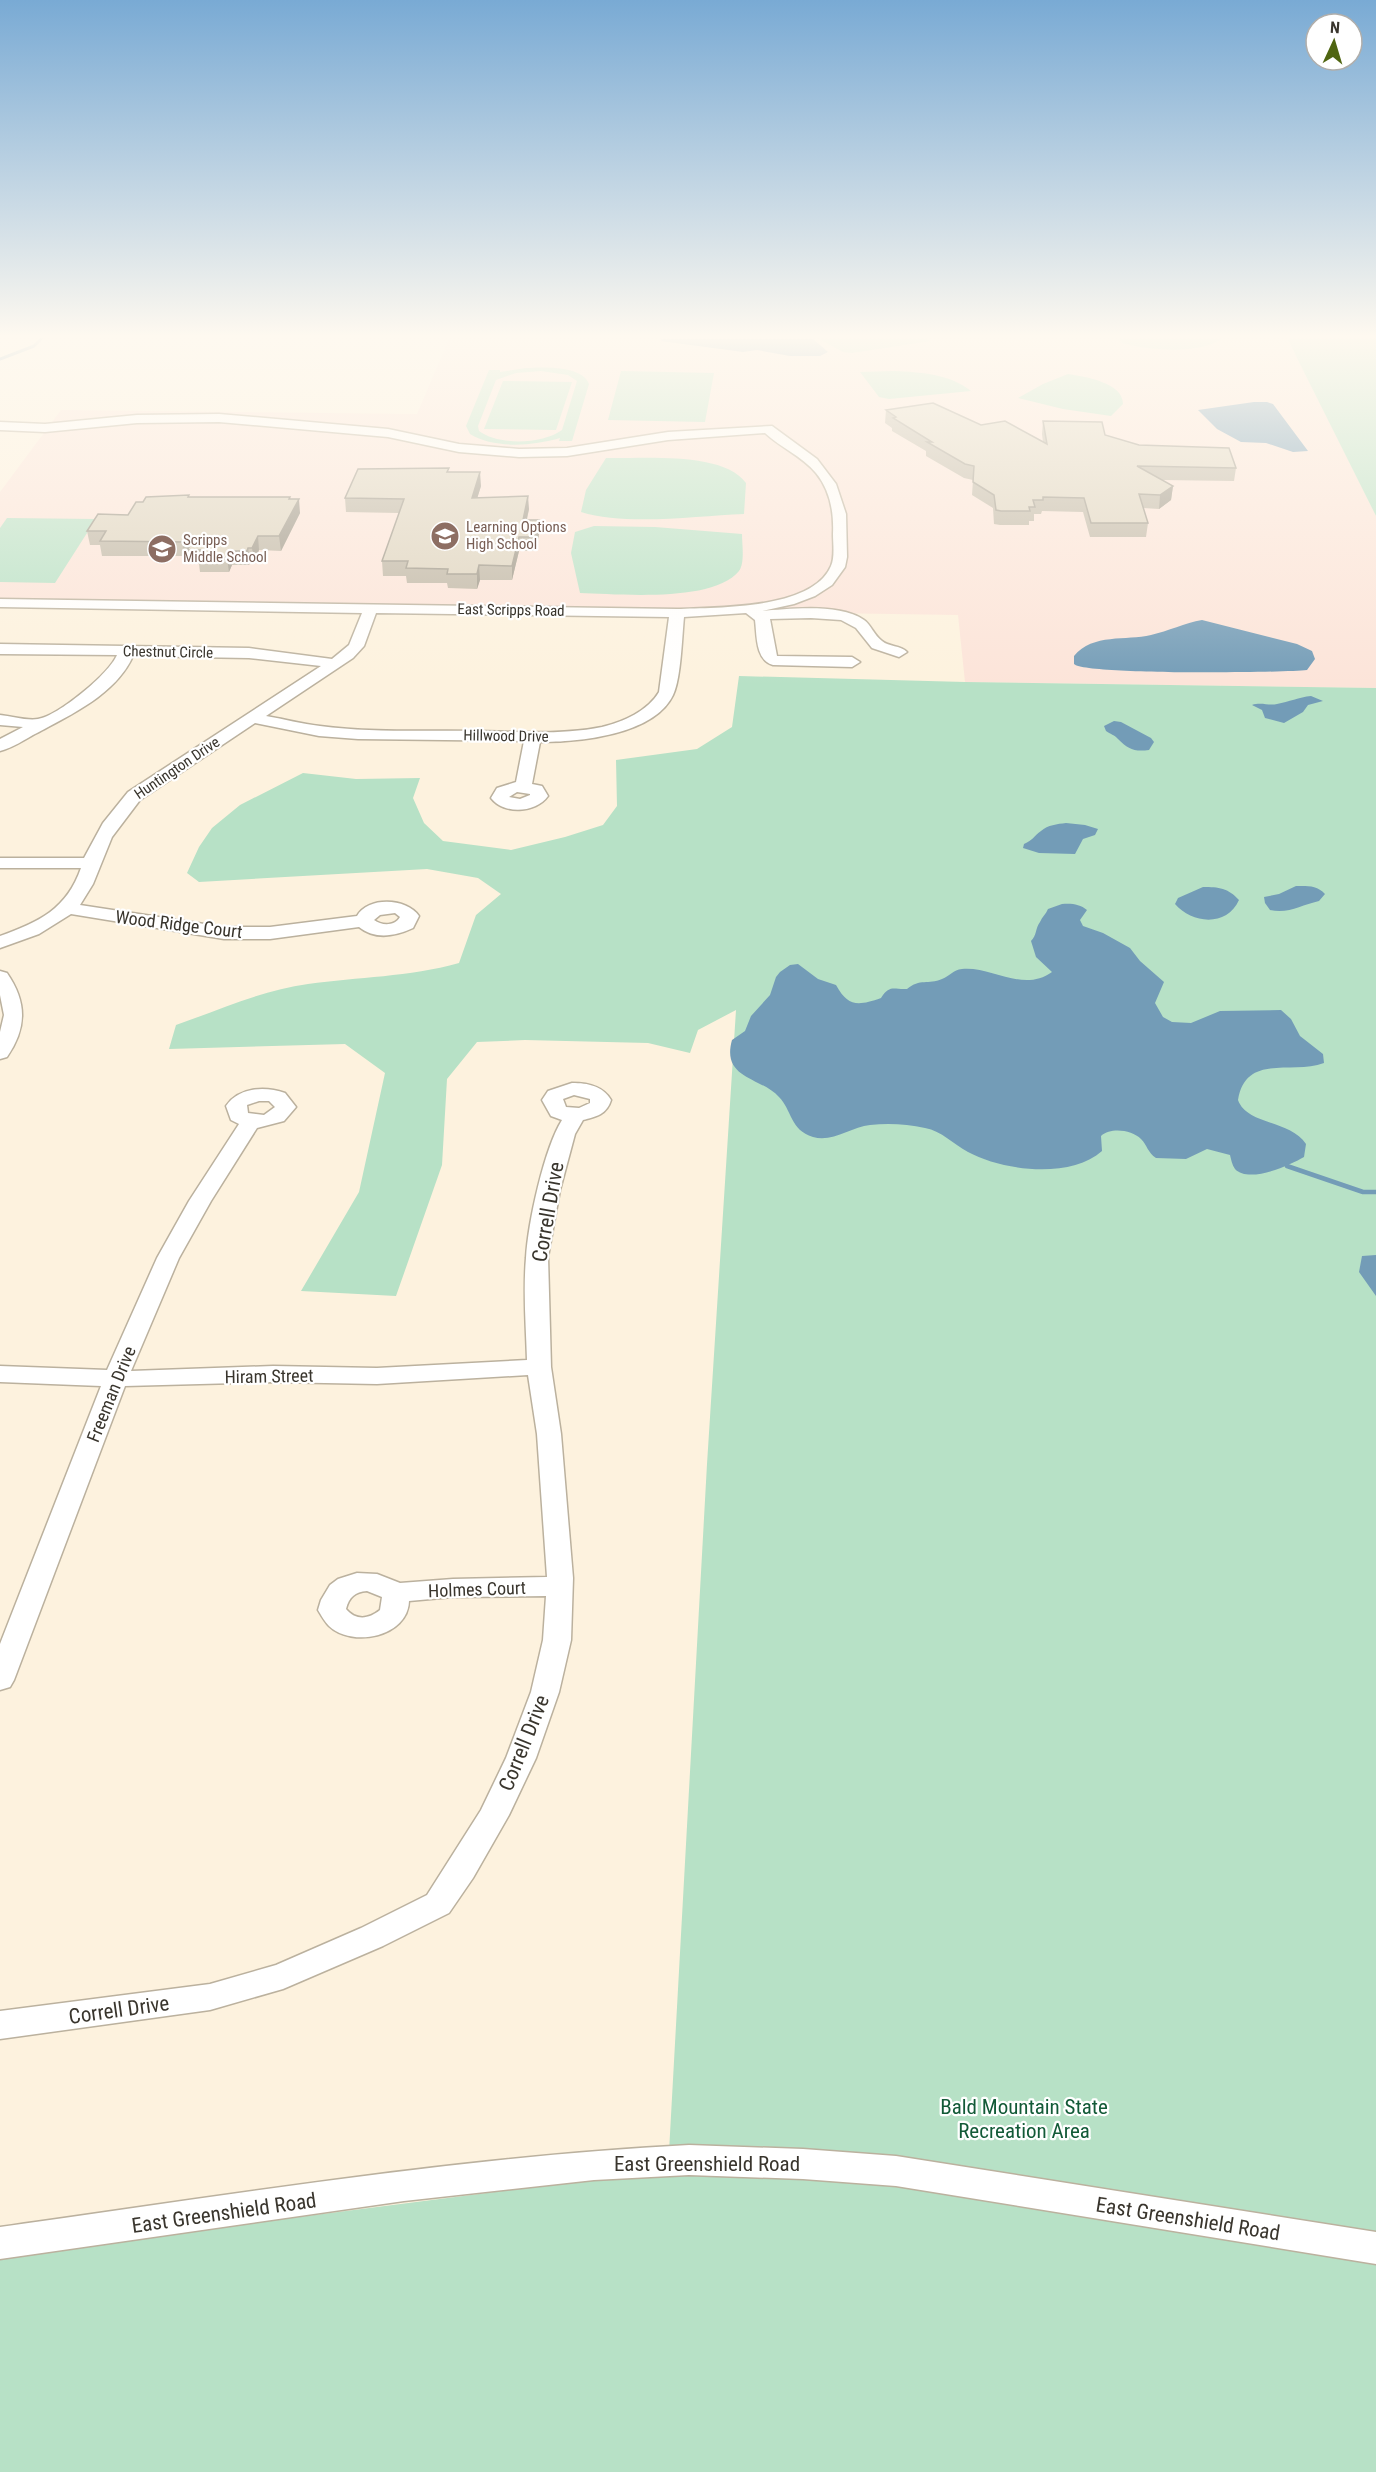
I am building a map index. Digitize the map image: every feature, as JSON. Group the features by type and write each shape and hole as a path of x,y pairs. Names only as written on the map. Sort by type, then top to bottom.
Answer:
{"street":[{"name":"East Scripps Road","path":"0,603 677,613 754,612 819,589 831,578 839,565 841,510 823,473 800,454"},
{"name":"Huntington Drive","path":"0,942 45,923 66,908 76,897 89,875 112,819 134,796 348,655 356,646 371,608"},
{"path":"754,612 834,615 850,618 868,631 874,643 899,652"},
{"path":"754,612 762,618 765,625 768,655 773,660 852,662"},
{"name":"Hillwood Drive","path":"252,718 319,731 349,733 562,737 605,731 647,714 662,701 667,692 677,613"},
{"name":"Chestnut Circle","path":"0,649 249,653 287,656 335,664"},
{"path":"0,746 106,683 116,673 128,651"},
{"path":"0,720 39,724"},
{"path":"523,787 533,737"},
{"path":"0,863 92,863"},
{"name":"Wood Ridge Court","path":"66,908 224,933 270,933 364,921"},
{"path":"0,977 11,995 15,1013 11,1033 0,1053"},
{"name":"Correll Drive","path":"0,2025 132,2009 210,1996 283,1976 438,1905 476,1846 521,1758 545,1692 558,1640 554,1480 538,1367 537,1257 549,1190 564,1134 575,1115"},
{"name":"Freeman Drive","path":"0,1680 116,1378 168,1258 251,1121"},
{"name":"Hiram Street","path":"0,1374 116,1378 273,1374 377,1376 538,1367"},
{"name":"Holmes Court","path":"395,1593 453,1588 558,1586"},
{"name":"East Greenshield Road","path":"0,2243 405,2186 594,2164 689,2160 803,2164 896,2171 1376,2248"}],"shaded area":[{"path":"28,454 1345,454 1376,516 1376,688 965,682 958,615 0,600 0,492"}],"green space":[{"path":"1345,454 1376,454 1376,516"},
{"path":"606,458 681,459 719,466 735,473 746,483 744,514 640,519 599,516 581,512 586,490"},
{"path":"7,518 96,519 55,583 0,582 0,528"},
{"path":"594,526 655,527 742,534 741,568 726,581 709,588 687,592 640,595 580,593 571,553 575,532"},
{"name":"Bald Mountain State Recreation Area","path":"739,676 1376,688 1376,2472 0,2472 0,2255 668,2170 707,1464 736,1010 698,1030 690,1053 648,1043 525,1040 477,1042 447,1079 442,1165 396,1296 301,1291 359,1192 385,1073 345,1044 169,1049 176,1025 258,996 308,984 402,974 459,963 476,915 501,894 478,878 427,869 199,882 187,873 199,847 212,828 240,805 303,773 356,779 420,778 413,798 424,823 443,841 511,850 565,837 603,825 617,806 616,760 697,749 732,727"}],"water":[{"path":"1202,620 1297,644 1312,651 1315,659 1307,670 1261,672 1145,672 1086,668 1074,664 1074,656 1091,644 1110,639 1151,635"},
{"path":"1311,696 1323,701 1308,705 1303,712 1284,723 1265,718 1262,710 1252,705 1281,703"},
{"path":"1114,721 1121,722 1151,738 1154,742 1149,750 1132,749 1106,731 1104,726"},
{"path":"1066,823 1098,829 1095,835 1083,839 1075,854 1039,853 1023,848 1024,844 1044,829"},
{"path":"1296,886 1308,886 1325,894 1319,901 1295,908 1283,911 1270,910 1264,897 1279,894"},
{"path":"1203,887 1223,889 1239,900 1234,909 1226,915 1209,920 1190,916 1175,904 1178,898"},
{"path":"1062,904 1075,904 1087,910 1080,920 1083,926 1103,933 1130,948 1140,961 1164,982 1155,1003 1163,1017 1172,1022 1191,1023 1220,1011 1281,1010 1291,1019 1300,1036 1323,1054 1324,1063 1260,1071 1250,1076 1243,1085 1238,1100 1250,1114 1299,1136 1306,1144 1304,1157 1270,1172 1250,1175 1235,1169 1230,1155 1207,1149 1186,1159 1156,1158 1137,1136 1127,1132 1110,1131 1101,1136 1102,1151 1089,1160 1073,1166 1036,1169 999,1164 983,1159 937,1132 925,1128 891,1124 870,1125 827,1138 813,1137 800,1130 779,1097 745,1076 732,1063 730,1053 732,1040 745,1031 751,1016 770,995 776,977 790,965 798,964 818,979 836,985 849,1001 854,1003 881,998 890,989 907,989 916,984 937,981 962,969 985,971 1019,979 1041,978 1052,972 1036,957 1031,941 1048,909"},
{"path":"1376,1255 1376,1296 1359,1272 1362,1256"}],"building":[{"path":"948,454 1231,454 1236,468 1137,466 1173,486 1160,495 1139,494 1148,523 1091,523 1084,498 1043,497 1043,500 1033,500 1035,507 1029,507 1030,511 996,510 994,495 973,482 974,466 965,464"},
{"path":"449,468 447,472 480,472 472,498 528,496 523,520 539,520 535,537 519,537 512,566 479,565 477,574 447,574 448,569 406,568 408,561 382,561 404,499 345,498 358,469"},
{"path":"189,495 188,497 290,497 289,499 299,499 279,536 258,536 252,548 248,548 247,551 231,551 227,558 198,557 202,550 187,550 189,547 184,547 187,542 100,541 106,531 87,531 98,514 128,515 136,502 143,502 146,497"}],"waterway":[{"path":"1287,1166 1363,1192 1376,1192"}],"place":[{"name":"Learning Options High School","path":"445,536"},
{"name":"Scripps Middle School","path":"162,549"}]}
